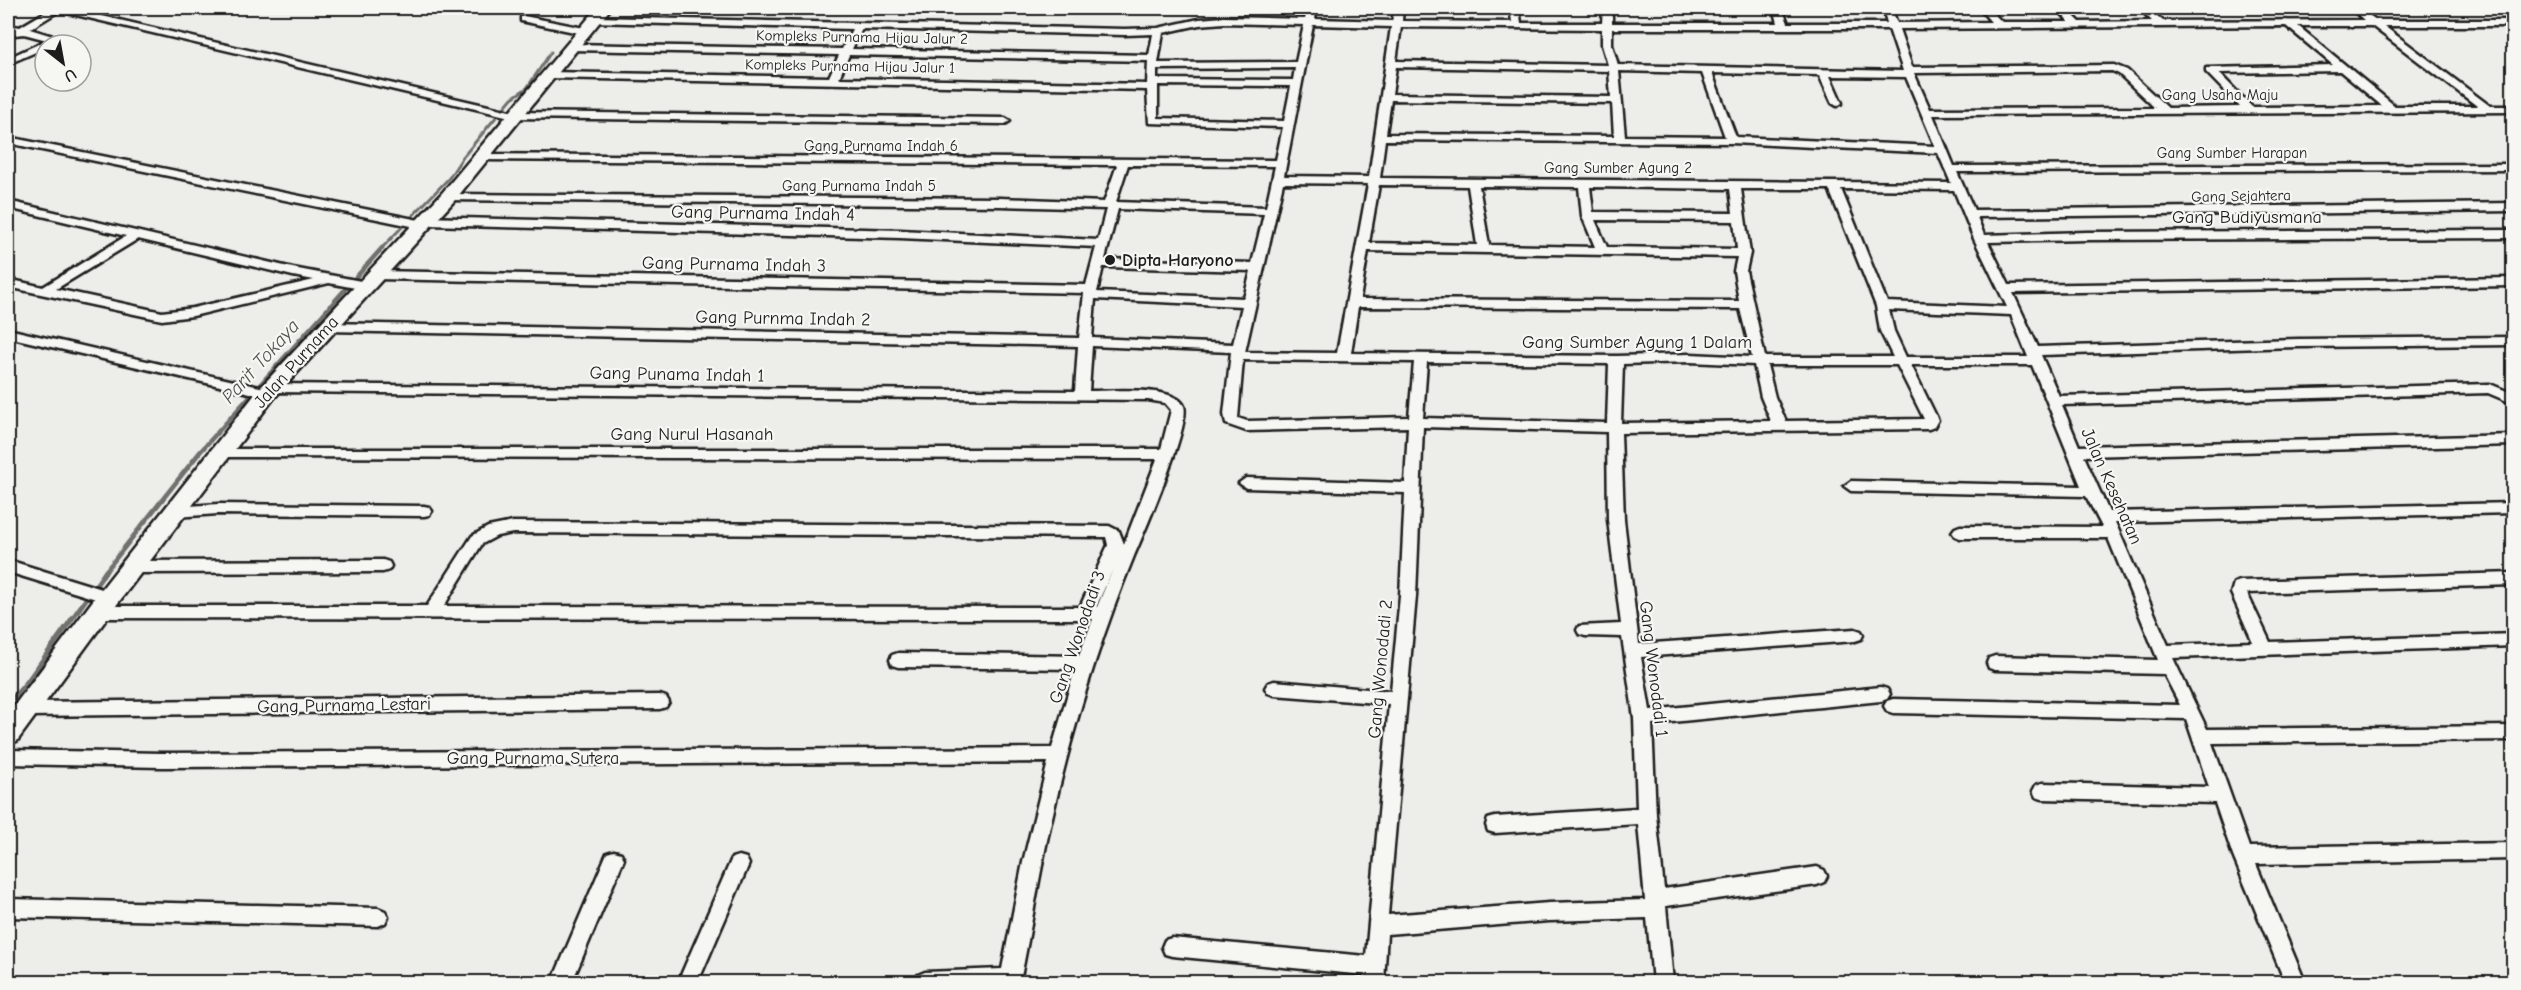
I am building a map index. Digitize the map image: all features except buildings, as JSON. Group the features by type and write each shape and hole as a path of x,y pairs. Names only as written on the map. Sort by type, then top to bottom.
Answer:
{"street":[{"path":"8,39 59,8 506,113 1005,121"},
{"path":"1312,8 1278,179 1238,352 1231,421 1246,426 1414,422 1614,428 1929,424 1931,420 1887,331 1882,306 1833,185"},
{"path":"1343,358 1381,137 1399,8"},
{"path":"1515,8 1517,26"},
{"path":"1607,8 1607,45 1614,69 1620,140"},
{"path":"1778,8 1784,26"},
{"name":"Jalan Kesehatan","path":"1887,8 1909,72 1980,239 2016,311 2091,491 2113,533 2166,659 2192,712 2243,856 2295,982"},
{"path":"1983,8 1999,25"},
{"path":"2061,8 2078,25"},
{"path":"2143,8 2160,24"},
{"path":"2354,8 2489,110"},
{"path":"524,19 1158,31 1225,15 1308,23 1397,26 2514,23"},
{"name":"Jalan Purnama","path":"8,732 27,709 98,598 132,567 219,454 261,390 327,327 415,223 448,197 481,157 506,113 548,75 594,19"},
{"path":"2290,25 2392,109"},
{"path":"832,81 858,27"},
{"path":"8,28 56,39 8,61"},
{"path":"1158,31 1153,62 1153,121 1289,124"},
{"name":"Kompleks Purnama Hijau Jalur 2","path":"570,47 1302,65"},
{"path":"1392,64 1823,72 2114,69 2121,71 2164,110"},
{"path":"2249,110 2210,70 2344,68"},
{"path":"1706,70 1732,140"},
{"path":"1823,72 1837,103"},
{"name":"Kompleks Purnama Hijau Jalur 1","path":"548,75 1152,85 1298,83"},
{"path":"1387,96 1615,100"},
{"name":"Gang Usaha Maju","path":"1926,112 2514,109"},
{"path":"1381,137 1732,140 1943,150"},
{"name":"Gang Purnama Indah 4","path":"8,140 415,223 900,234 1101,244"},
{"name":"Gang Purnama Indah 6","path":"481,157 1281,164"},
{"path":"1082,396 1090,292 1122,163"},
{"name":"Gang Sumber Harapan","path":"1950,169 2514,167"},
{"name":"Gang Sumber Agung 2","path":"1278,179 1958,187"},
{"path":"1473,183 1484,249"},
{"path":"1584,183 1588,216 1602,250"},
{"path":"1735,184 1744,253 1740,271 1746,305 1757,361 1780,427"},
{"name":"Gang Purnama Indah 5","path":"448,197 1111,205 1270,211"},
{"name":"Gang Purnama Indah 3","path":"8,205 335,281 1090,292 1249,302"},
{"name":"Gang Sejahtera","path":"1970,214 2514,207"},
{"path":"1588,216 1739,217"},
{"name":"Gang Budiyusmana","path":"1980,239 2087,236 2514,234"},
{"path":"43,292 137,235"},
{"path":"1363,247 1744,253"},
{"path":"1097,263 1257,267"},
{"path":"8,283 162,316 193,312 335,281"},
{"path":"2005,289 2514,282"},
{"path":"1354,303 1746,305"},
{"path":"1882,306 2016,311"},
{"name":"Gang Purnma Indah 2","path":"327,327 1086,342 1238,352"},
{"name":"Gang Punama Indah 1","path":"8,333 261,390 1082,396"},
{"name":"Gang Sumber Agung 1 Dalam","path":"1238,352 1343,358 1421,359 1902,360 2299,343 2514,341"},
{"name":"Gang Wonodadi 2","path":"1375,974 1396,698 1405,629 1414,422 1421,359"},
{"name":"Gang Wonodadi 1","path":"1616,360 1614,428 1616,520 1629,631 1643,718 1647,815 1663,982"},
{"path":"2054,401 2487,388 2514,400"},
{"name":"Gang Wonodadi 3","path":"1010,980 1036,840 1085,663 1166,454 1178,416 1173,401 1160,397 1082,396"},
{"path":"2075,451 2514,440"},
{"name":"Gang Nurul Hasanah","path":"219,454 1166,454"},
{"path":"1246,483 1411,488"},
{"path":"1851,486 2091,491"},
{"path":"2104,517 2514,508"},
{"path":"175,512 218,509 424,511"},
{"path":"431,614 482,535 492,531 553,527 1109,532 1114,535 1116,544 1085,613"},
{"path":"1960,532 2113,533"},
{"path":"8,566 98,598 431,614 1105,613"},
{"path":"132,567 383,566"},
{"path":"2264,648 2239,593 2240,587 2514,579"},
{"path":"1585,630 1629,631"},
{"path":"1632,651 1855,635"},
{"path":"1995,663 2166,659 2264,648 2514,640"},
{"path":"898,660 1085,663"},
{"path":"1274,688 1396,698"},
{"path":"1643,718 1887,700 2192,712"},
{"name":"Gang Purnama Lestari","path":"27,709 660,702"},
{"path":"2202,736 2514,733"},
{"name":"Gang Purnama Sutera","path":"8,757 162,760 1058,755"},
{"path":"2042,791 2222,795"},
{"path":"1495,825 1647,815"},
{"path":"2243,856 2514,851"},
{"path":"562,982 614,860"},
{"path":"688,982 739,864"},
{"path":"1380,925 1654,904 1817,876"},
{"path":"8,908 378,917"},
{"path":"1172,947 1375,974"},
{"path":"925,982 1010,980"}],"waterway":[{"name":"Parit Tokaya","path":"380,250 449,178 462,158 512,98 527,88 551,52"},
{"name":"Parit Tokaya","path":"105,572 200,452 382,248"},
{"name":"Parit Tokaya","path":"8,704 27,682 106,571"}],"place":[{"name":"Dipta Haryono","path":"1110,260"}]}
